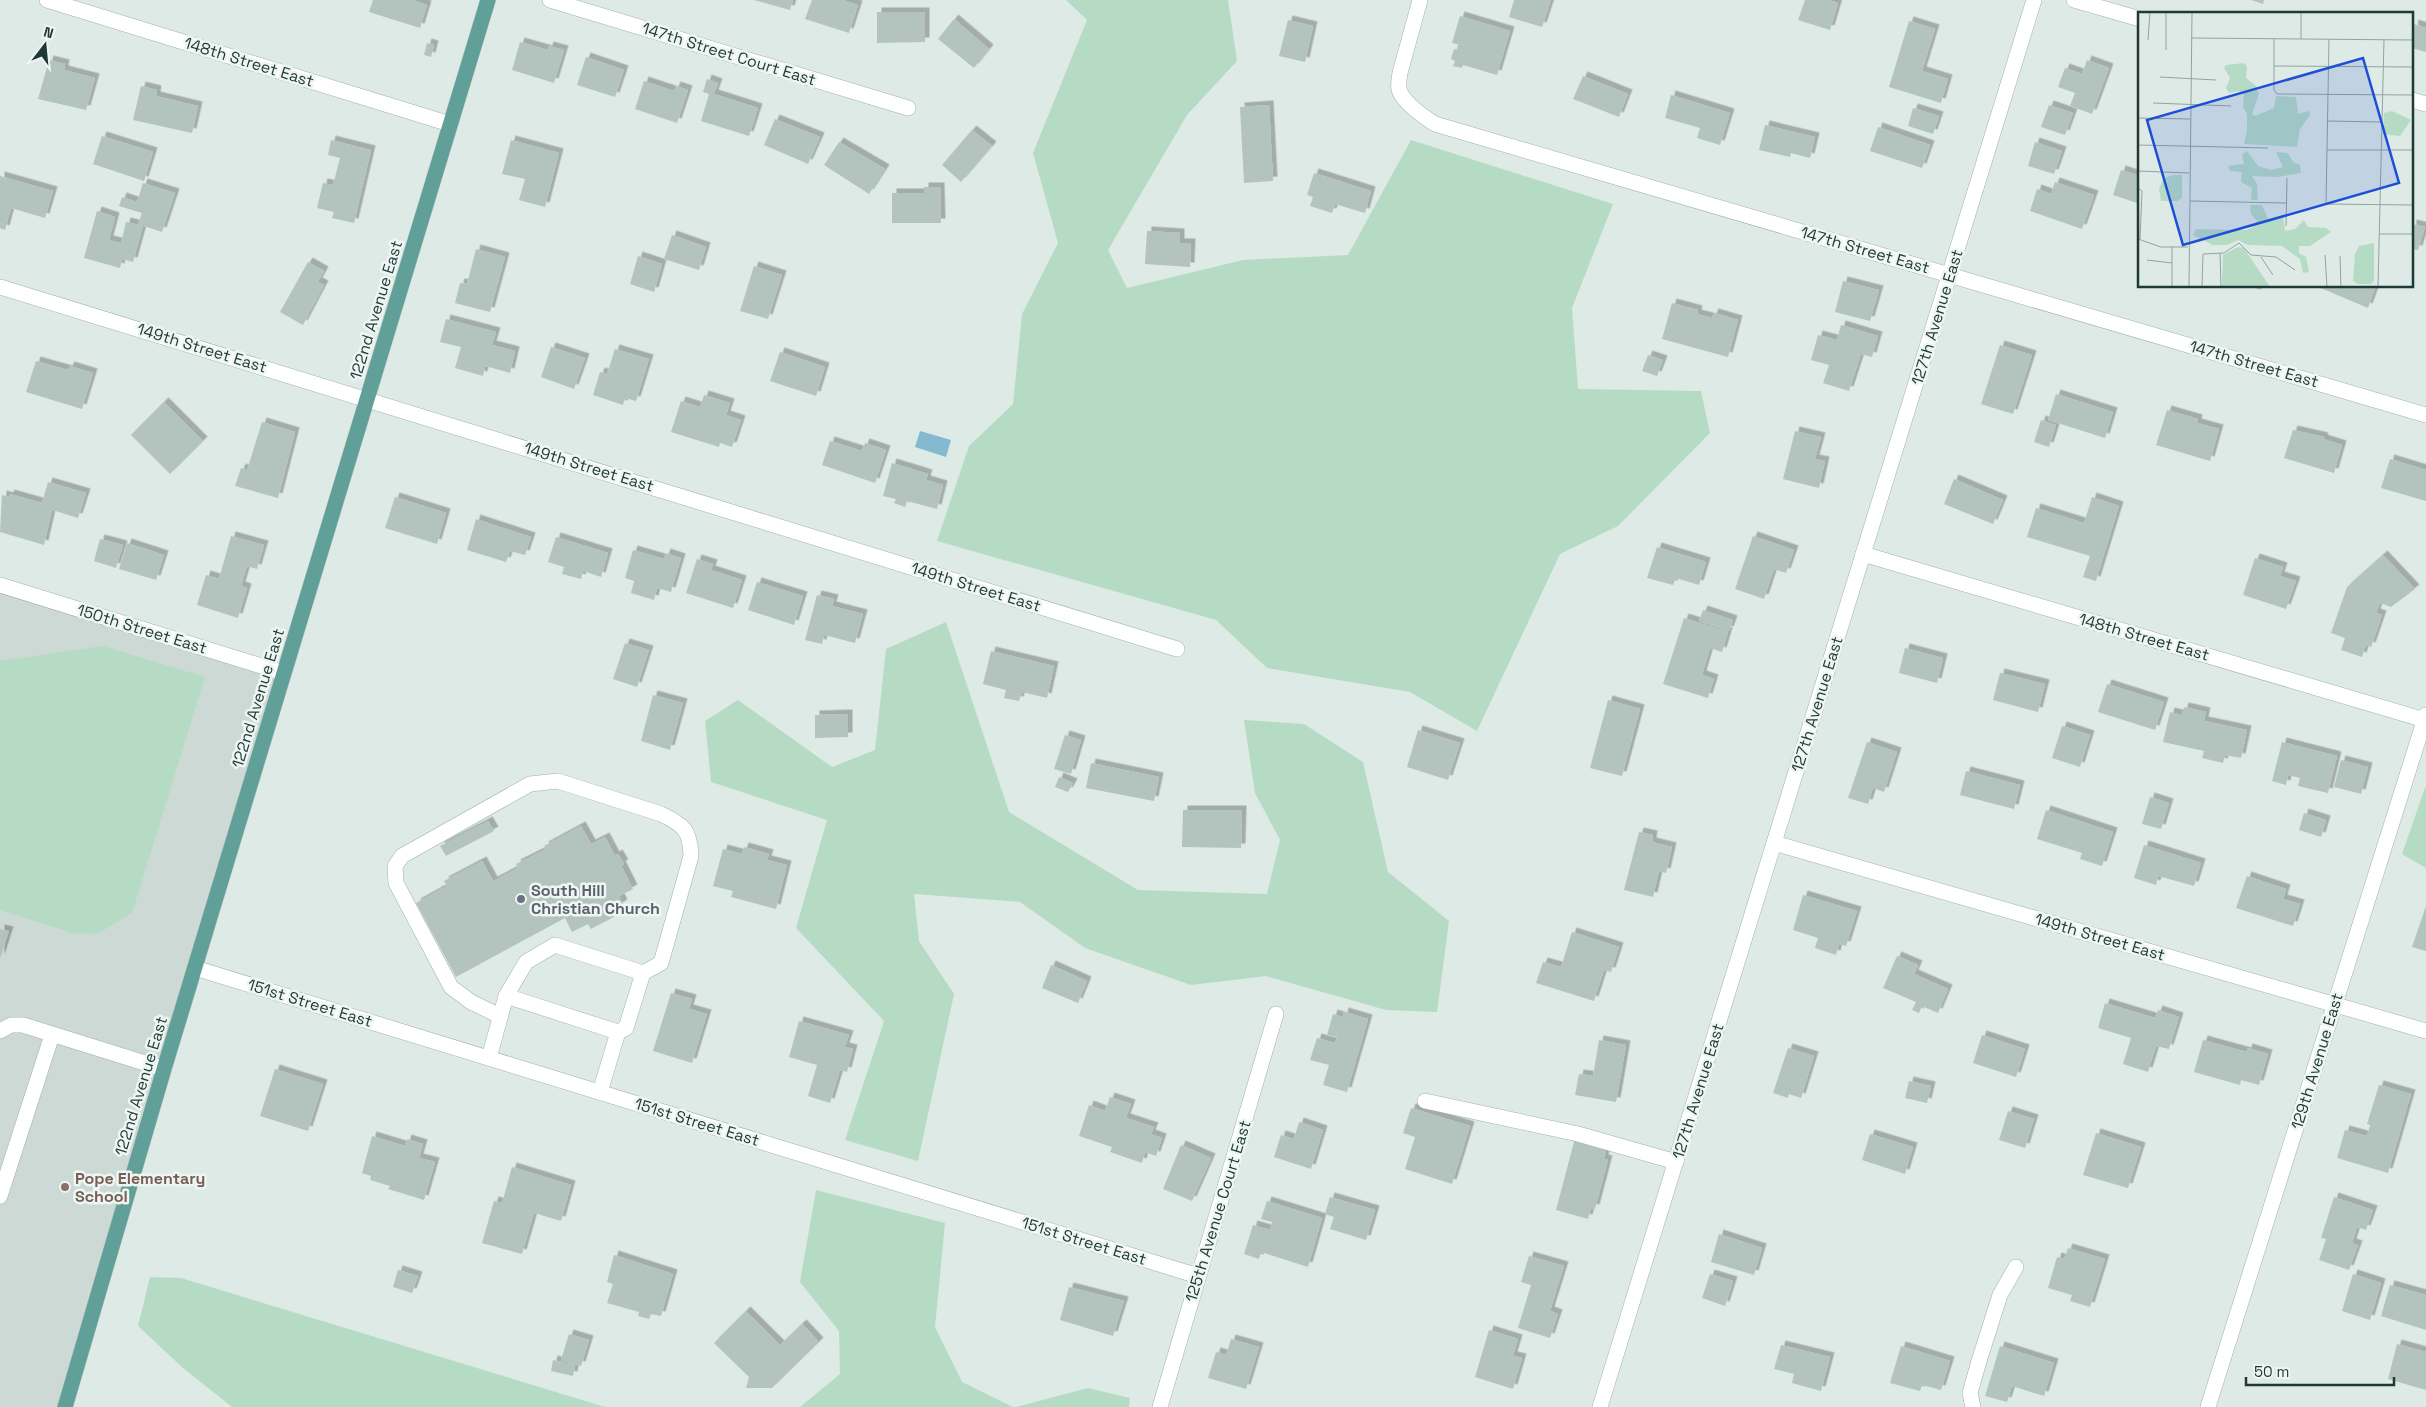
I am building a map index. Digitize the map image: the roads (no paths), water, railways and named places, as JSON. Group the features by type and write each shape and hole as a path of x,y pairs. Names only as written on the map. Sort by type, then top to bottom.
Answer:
{"main road":[{"name":"122nd Avenue East","path":"65,1407 164,1069 488,0"}],"street":[{"name":"148th Street East","path":"47,0 450,124"},
{"name":"147th Street Court East","path":"550,0 908,108"},
{"name":"147th Street East","path":"1420,0 1400,74 1400,94 1422,116 1435,124 2426,415"},
{"name":"127th Avenue East","path":"1600,1407 2034,0"},
{"path":"2074,0 2138,18"},
{"name":"149th Street East","path":"0,287 367,398 1177,649"},
{"name":"148th Street East","path":"1863,554 2425,718"},
{"name":"150th Street East","path":"0,585 284,674"},
{"name":"129th Avenue East","path":"2208,1407 2425,718"},
{"path":"488,1058 506,996 526,962 555,945 643,972 661,963 691,856 690,841 686,831 676,821 661,814 558,782 530,784 402,856 395,866 396,883 451,987 471,1002 500,1016"},
{"name":"149th Street East","path":"1774,843 2426,1030"},
{"name":"151st Street East","path":"195,968 1198,1276"},
{"path":"506,996 618,1032 626,1028 643,972"},
{"name":"125th Avenue Court East","path":"1160,1407 1276,1014"},
{"path":"4,1026 23,1025 164,1069"},
{"path":"600,1092 618,1032"},
{"path":"0,1196 52,1035"},
{"path":"1425,1102 1578,1134 1676,1162"},
{"path":"1972,1407 1970,1393 1979,1361 2000,1295 2016,1267"}],"water":[{"path":"920,431 951,440 946,457 915,447"}],"place":[{"name":"South Hill Christian Church","path":"521,899"},
{"name":"Pope Elementary School","path":"65,1187"}]}
